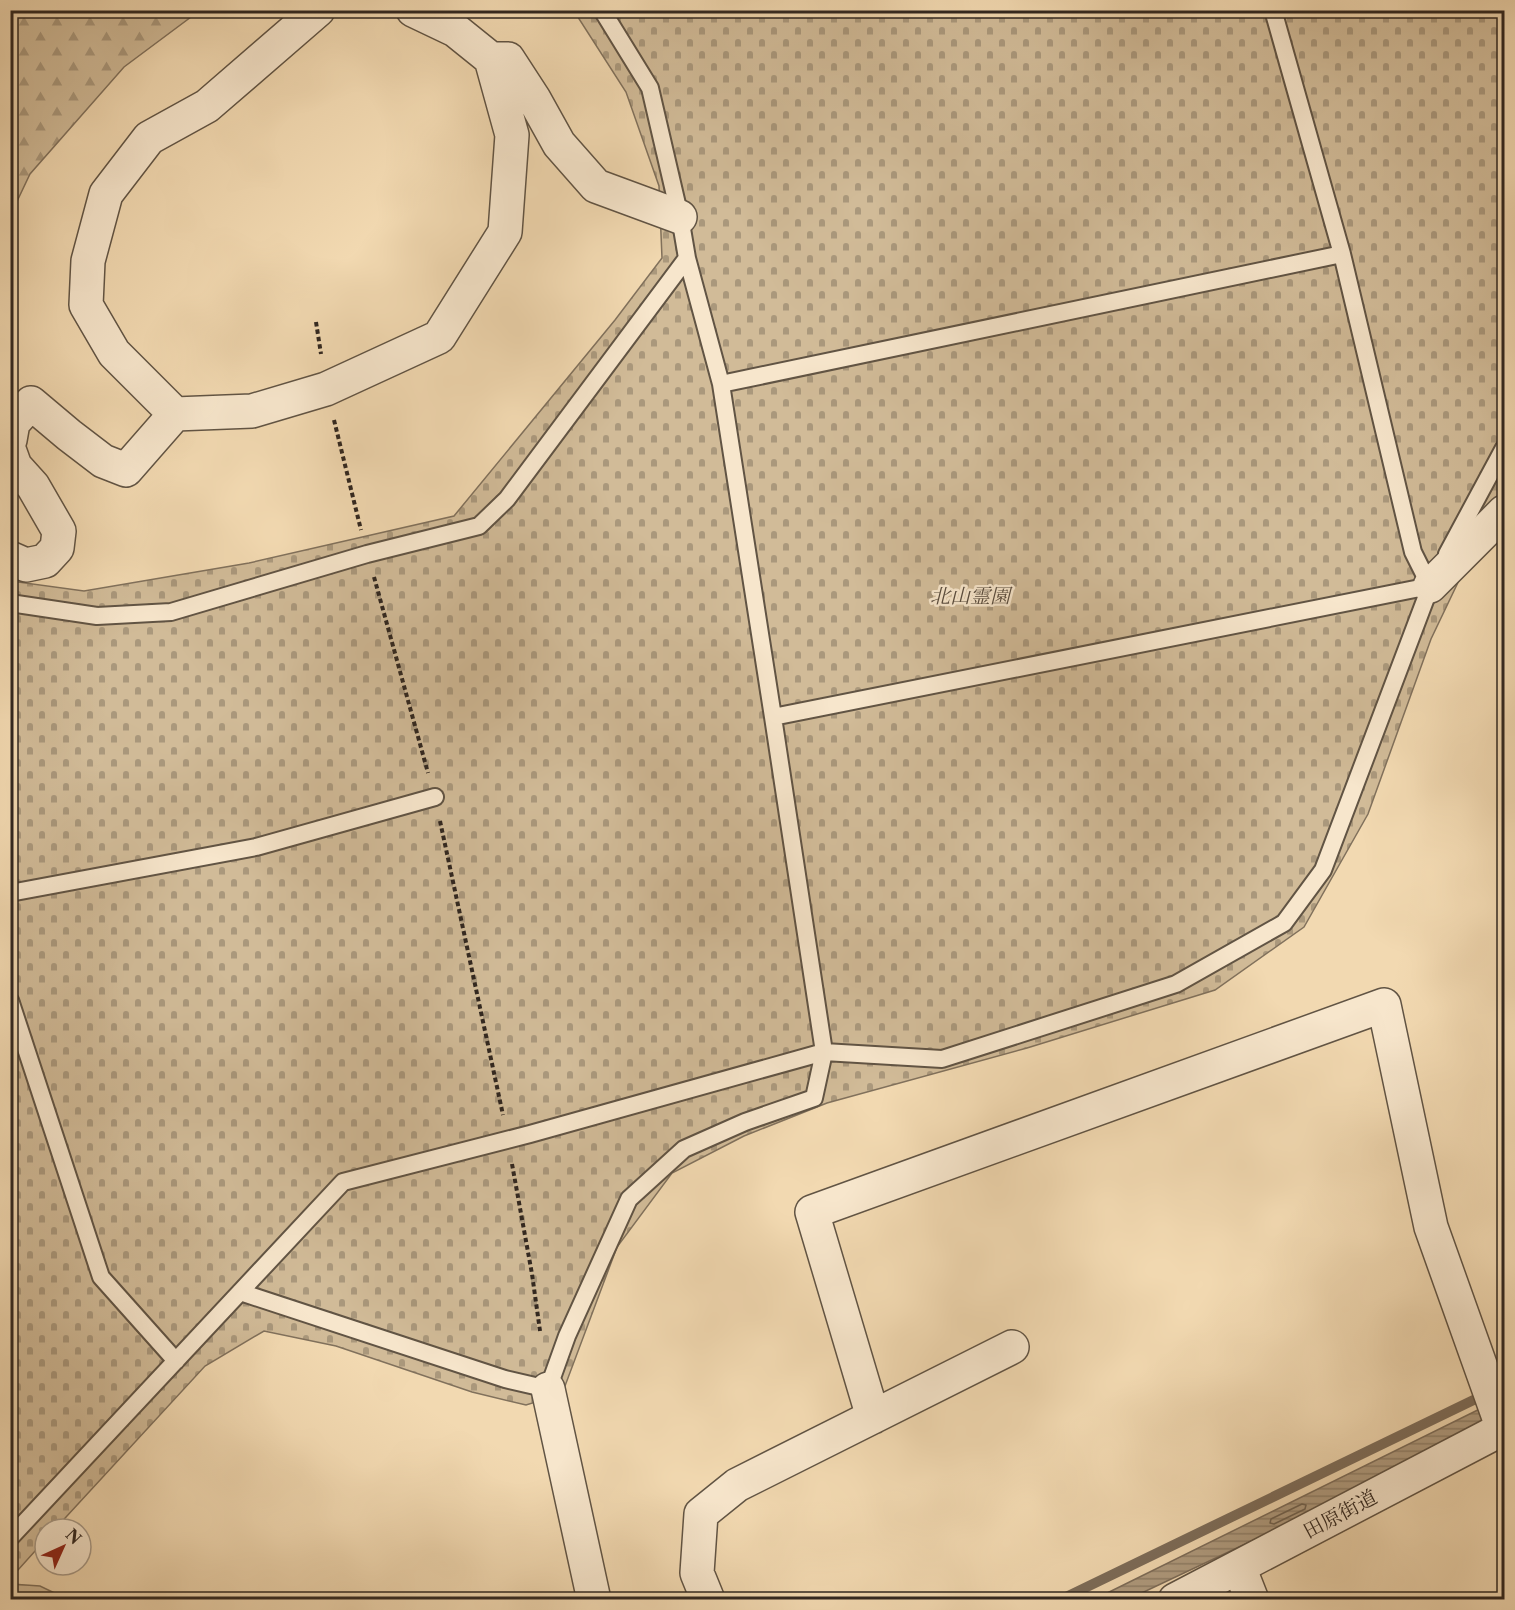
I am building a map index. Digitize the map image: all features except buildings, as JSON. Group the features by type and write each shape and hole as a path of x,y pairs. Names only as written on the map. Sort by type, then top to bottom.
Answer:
{"street":[{"path":"175,414 114,352 86,305 88,261 106,194 149,138 207,106 318,10"},
{"path":"10,440 13,423 31,403 103,461 126,470 175,414 252,411 326,389 439,337 504,232 512,135 491,60 454,30 412,10"},
{"path":"491,60 508,59 560,144 596,186 680,217"},
{"path":"10,452 15,466 33,486 59,531 57,548 45,561 26,565 10,558"},
{"path":"1430,586 1504,512"},
{"path":"873,1417 812,1212 1384,1005 1431,1227 1504,1429"},
{"path":"708,1599 697,1572 701,1514 737,1485 1012,1347"},
{"path":"548,1389 594,1599"},
{"name":"田原街道","path":"1175,1599 1504,1429"},
{"path":"1239,1567 1252,1599"}],"lane":[{"path":"240,1292 505,1379 548,1389 567,1336 629,1199 684,1149 745,1122 814,1098 824,1052 721,384 687,258 651,88 602,10"},
{"path":"1273,10 1342,254 1413,552 1430,586"},
{"path":"721,384 1342,254"},
{"path":"10,603 97,616 171,612 367,554 479,526 507,499 687,258"},
{"path":"10,1538 343,1182 508,1140 824,1052 942,1059 1176,984 1284,923 1323,870 1430,586 1504,448"},
{"path":"773,717 1430,586"},
{"path":"10,893 256,847 435,797"},
{"path":"10,1000 101,1277 176,1361"}],"path":[{"path":"326,389 367,554 435,797 508,1140 540,1332"}],"green space":[{"path":"11,10 199,11 124,67 30,174 11,214"},
{"name":"北山霊園","path":"574,11 1504,11 1504,486 1431,639 1368,814 1304,927 1215,990 1027,1048 827,1103 744,1136 672,1173 617,1247 562,1394 526,1405 472,1392 336,1346 264,1331 205,1366 66,1517 33,1517 33,1553 11,1576 11,581 84,591 249,563 454,516 615,320 662,258 659,186 626,92"},
{"path":"11,1584 40,1586 67,1599 11,1599"}],"water":[{"path":"1504,1397 1504,1413 1294,1521 1129,1599 1093,1600"}],"waterway":[{"path":"1057,1600 1488,1393"}]}
